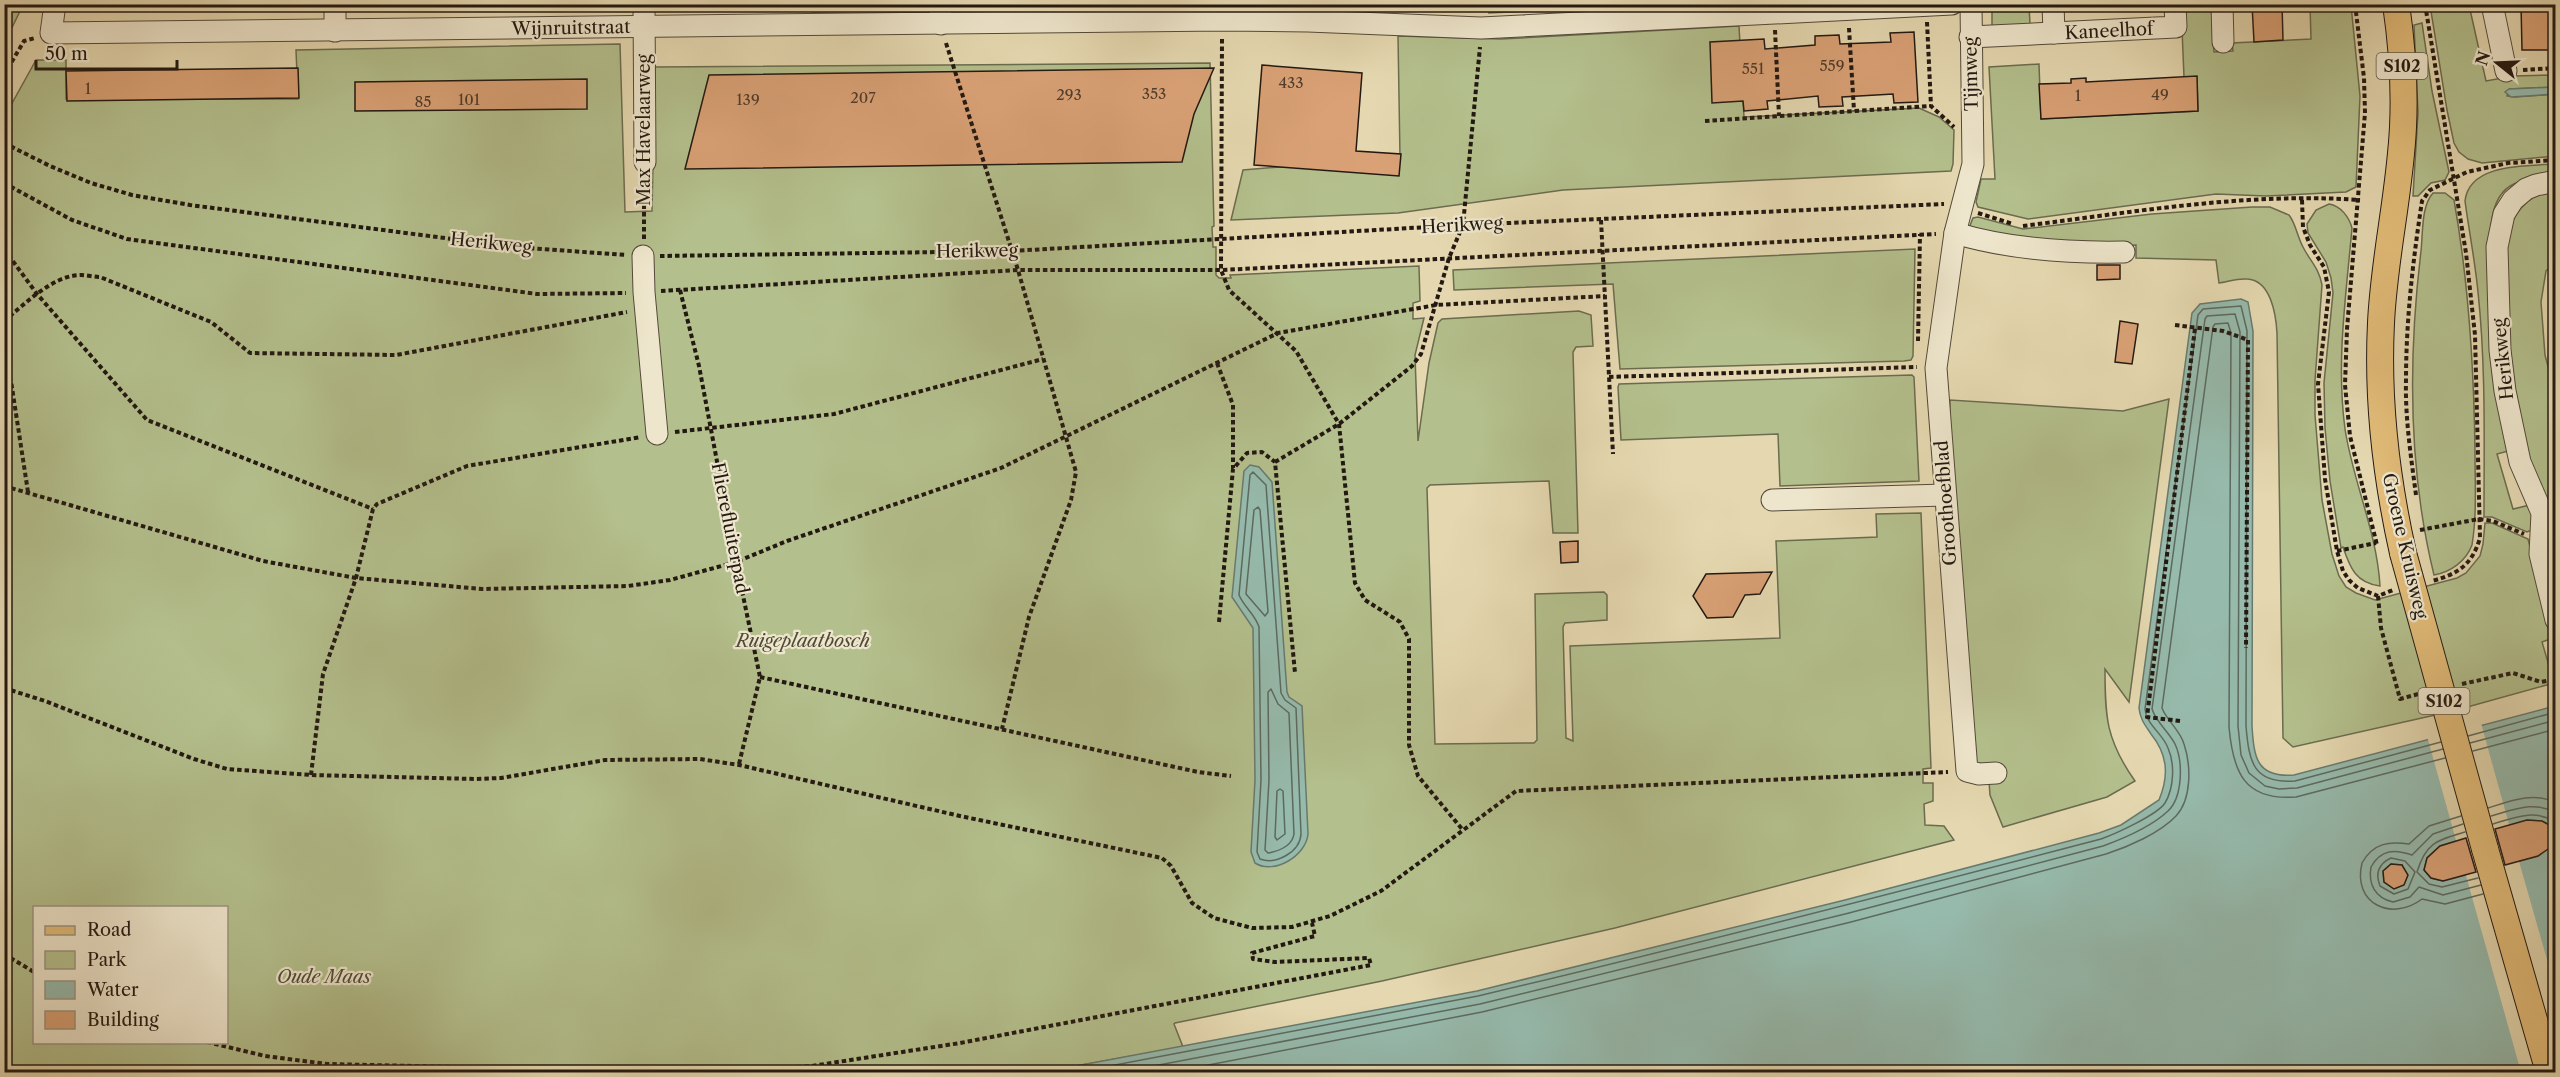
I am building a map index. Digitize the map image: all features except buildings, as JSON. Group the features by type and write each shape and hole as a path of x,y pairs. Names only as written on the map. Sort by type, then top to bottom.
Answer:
{"main road":[{"name":"Groene Kruisweg","path":"2396,4 2403,74 2403,129 2381,321 2379,384 2389,484 2391,552 2549,1072"}],"street":[{"path":"51,33 54,4"},
{"path":"335,4 335,31"},
{"name":"Max Havelaarweg","path":"644,4 645,162"},
{"name":"Wijnruitstraat","path":"51,33 644,28 940,14 1165,13 1222,20 1482,28 1952,4"},
{"name":"Tijmweg","path":"1962,207 1973,164 1971,4"},
{"name":"Kaneelhof","path":"2053,4 2054,33"},
{"name":"Kaneelhof","path":"1970,37 2176,27 2175,4"},
{"path":"2222,4 2223,42"},
{"path":"2492,4 2506,71"},
{"name":"Herikweg","path":"2556,182 2526,189 2513,200 2504,214 2497,246 2500,350 2505,391 2520,462 2542,513 2541,563 2556,620"},
{"name":"Groothoefblad","path":"1962,207 1955,233 1936,368 1967,771 1979,774 1996,773"},
{"path":"1955,233 1990,242 2088,253 2124,252"},
{"path":"643,256 657,434"},
{"path":"1772,500 1945,495"}],"path":[{"name":"Groene Kruisweg","path":"2355,4 2364,78 2365,113 2360,200 2347,328 2345,385 2350,436 2376,543 2391,552"},
{"name":"Groene Kruisweg","path":"2425,4 2441,114 2466,253 2475,335 2480,538 2472,558 2454,575 2439,579"},
{"path":"1705,121 1931,106 1926,6"},
{"path":"1848,10 1854,111"},
{"path":"1775,14 1779,116"},
{"path":"1222,20 1221,270 1229,290 1296,351 1339,424 1355,583 1365,600 1400,622 1409,639 1409,745 1418,776 1462,829"},
{"path":"1275,462 1339,424 1412,366 1421,354 1449,258 1463,225 1482,28"},
{"path":"4,75 24,41 51,33"},
{"path":"951,58 1018,270 1076,472 1071,500 1029,617 1002,729"},
{"path":"2506,71 2556,68"},
{"name":"Tijmweg","path":"1931,106 1973,143"},
{"name":"Herikweg","path":"4,143 50,166 132,195 225,210 502,245 643,256 1012,251 1463,225 1941,204 1962,207 2020,227 2190,205 2328,198 2360,200"},
{"path":"2454,177 2508,163 2556,160"},
{"name":"Max Havelaarweg","path":"643,256 645,162"},
{"name":"Groene Kruisweg","path":"2417,506 2409,436 2406,381 2415,248 2422,201 2430,190 2454,177"},
{"path":"4,183 72,220 127,239 537,294 645,300"},
{"path":"2302,200 2303,227 2310,245 2324,267 2329,292 2318,384 2325,479 2337,551 2343,571 2349,580 2358,588 2378,596 2381,628"},
{"path":"1601,220 1613,454"},
{"path":"4,321 37,294 64,279 81,274 100,277 211,322 250,353 396,355 645,300 680,290 1018,270 1221,270 1920,234 1918,345"},
{"path":"4,249 37,294 147,420 373,509"},
{"name":"Flierefluiterpad","path":"680,290 699,366 760,677 739,765"},
{"path":"4,486 263,561 356,578 482,589 628,586 670,580 736,562 787,541 1001,468 1278,333 1436,305 1605,296"},
{"path":"2175,325 2223,331 2248,340 2246,648"},
{"path":"2180,721 2147,717 2194,328"},
{"path":"1609,377 1918,367 1918,356"},
{"path":"311,775 323,674 356,578 373,509 377,504 467,466 657,434 834,414 1043,359"},
{"path":"1216,363 1233,405 1233,469 1219,622"},
{"path":"4,370 11,381 28,492"},
{"path":"1233,469 1247,453 1262,452 1275,462 1295,673"},
{"name":"Groene Kruisweg","path":"2419,518 2420,530 2479,519"},
{"path":"2479,519 2493,521 2540,538"},
{"path":"2337,551 2376,543"},
{"name":"Groene Kruisweg","path":"2378,596 2387,592"},
{"path":"760,677 1198,772 1231,776"},
{"path":"4,688 52,704 194,759 227,769 311,775 501,778 626,758 700,759 739,765 960,816 1162,858 1171,866 1192,903 1214,918 1236,925 1268,928 1312,923 1381,891 1516,791 1939,772"},
{"path":"215,1044 265,1056 327,1064 586,1070 751,1070 812,1066 960,1043 1371,965 1369,958 1275,962 1253,959 1252,953 1315,936 1312,923"},
{"path":"4,954 33,971"}],"green space":[{"path":"1490,4 1664,5 1489,13"},
{"path":"4,5 23,5 5,42"},
{"path":"811,5 918,5 918,10 812,12"},
{"path":"1992,5 2029,5 2030,24 1992,26"},
{"path":"2181,5 2211,5 2214,52 2233,51 2232,43 2311,39 2310,5 2351,5 2360,96 2356,187 2346,192 2266,196 2216,194 2028,219 1978,207 1976,202 1981,179 1995,179 1989,67 2039,64 2041,119 2198,111 2197,77 2184,77"},
{"path":"2430,5 2469,5 2486,81 2514,76 2555,75 2555,87 2510,89 2507,96 2555,94 2555,156 2482,163 2468,159 2459,152 2454,143 2447,110"},
{"path":"2422,23 2432,91 2449,172 2445,180 2431,183 2418,196 2413,196 2418,113 2414,25"},
{"path":"1739,26 1744,117 1919,108 1939,117 1954,130 1951,171 1563,190 1398,213 1231,220 1243,170 1400,157 1398,36 1501,39"},
{"name":"Ruigeplaatbosch","path":"620,44 625,212 652,211 655,67 1210,63 1214,226 1212,227 1213,247 1216,247 1216,275 1219,278 1231,278 1230,275 1419,266 1420,301 1413,303 1413,319 1424,318 1415,355 1418,441 1429,363 1438,323 1442,319 1579,311 1591,315 1593,346 1576,347 1573,352 1578,533 1553,533 1549,481 1430,485 1427,488 1435,744 1534,743 1537,740 1535,594 1604,592 1607,595 1607,620 1565,623 1563,627 1566,738 1573,741 1570,646 1780,638 1776,541 1877,537 1876,514 1921,513 1931,768 1923,769 1923,783 1933,783 1933,801 1924,804 1925,825 1944,826 1954,840 1615,928 1382,981 1175,1023 1183,1047 1042,1072 5,1072 4,102 11,105 36,60 66,60 66,99 298,99 296,50"},
{"path":"2555,164 2555,176 2519,182 2510,186 2503,193 2497,201 2491,228 2512,450 2497,454 2513,509 2530,505 2534,529 2527,532 2492,517 2484,517 2481,320 2465,201 2469,189 2477,179 2488,173 2515,167"},
{"path":"2555,189 2555,263 2546,271 2541,302 2545,355 2555,392 2555,510 2536,479 2517,425 2504,271 2507,241 2513,220 2527,202"},
{"path":"2433,193 2445,193 2454,200 2459,232 2472,358 2475,487 2472,545 2457,565 2434,575 2419,495 2413,414 2414,332 2423,221 2426,205"},
{"path":"2329,204 2344,213 2352,228 2343,329 2342,404 2349,449 2370,527 2380,586 2365,582 2360,578 2351,568 2343,547 2341,548 2330,481 2324,383 2333,293 2326,262 2308,233 2307,224 2316,210"},
{"path":"2270,207 2289,215 2321,279 2315,415 2322,500 2332,554 2339,576 2346,587 2375,600 2457,578 2466,573 2480,556 2485,523 2492,523 2528,539 2553,638 2542,642 2554,683 2453,711 2293,747 2283,738 2277,333 2273,308 2267,292 2262,285 2247,279 2219,283 2216,260 2136,258 2136,245 2094,247 2073,245 2031,240 1969,228 1973,218 1978,217 2023,229 2152,214"},
{"path":"1915,249 1913,356 1911,360 1904,361 1620,369 1613,284 1454,290 1453,270"},
{"path":"1912,375 1914,377 1919,481 1780,486 1778,434 1621,440 1619,384"},
{"path":"2169,399 2129,702 2105,669 2109,728 2118,753 2135,781 2107,797 2003,827 1990,795 1989,781 1976,767 1949,446 1950,400 2123,411"}],"water":[{"path":"2555,87 2555,94 2511,97 2505,92 2509,89"},
{"path":"2241,299 2248,302 2253,331 2252,726 2256,756 2265,769 2281,775 2294,775 2555,706 2555,839 2555,1072 1044,1072 1477,991 1845,900 2099,833 2121,825 2159,800 2164,783 2164,758 2157,742 2143,722 2139,708 2192,313 2200,304","holes":["2527,820 2542,821 2553,827 2555,839 2538,856 2443,881 2431,878 2424,870 2427,858 2440,846","2391,864 2402,865 2393,888 2384,882 2383,871"]},
{"path":"1250,465 1259,467 1272,482 1287,692 1289,697 1302,706 1308,834 1302,850 1288,861 1271,867 1255,863 1251,852 1255,780 1253,628 1232,597 1244,471"}],"pier":[{"path":"2481,723 2510,828 2457,844 2427,736"},
{"path":"2518,858 2556,991 2555,1072 2521,1072 2465,872"}],"park label":[{"name":"Oude Maas","path":"324,977"}]}
